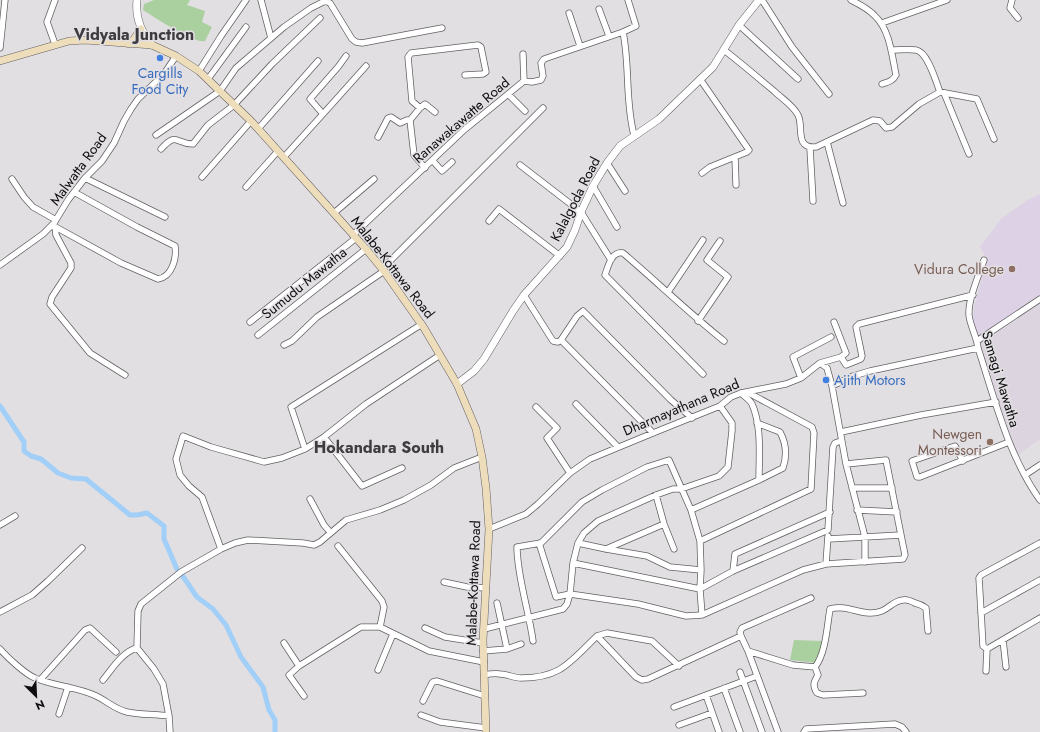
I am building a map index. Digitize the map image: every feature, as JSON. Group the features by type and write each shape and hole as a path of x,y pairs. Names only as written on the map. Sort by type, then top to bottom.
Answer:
{"main road":[{"path":"128,44 131,43 141,29"},
{"name":"Malabe-Kottawa Road","path":"0,61 55,44 85,40 152,45 176,56 199,71 251,121 366,249 383,270 422,324 457,384 476,429 482,456 489,529 483,643 486,730"}],"street":[{"path":"0,48 5,0"},
{"path":"55,0 47,22 55,44"},
{"path":"137,0 138,17 141,29 145,38 152,45"},
{"path":"199,71 246,0"},
{"path":"261,0 271,38"},
{"path":"628,0 636,26 623,32 626,49 627,83 631,125 634,135"},
{"path":"761,0 792,47 829,94"},
{"name":"Kalalgoda Road","path":"457,384 474,371 484,359 524,295 560,256 567,246 593,186 607,163 620,146 659,119 700,80 712,67 739,25 761,0"},
{"path":"851,0 874,14 882,24 891,50 896,75 889,82 882,84"},
{"path":"882,24 947,0"},
{"path":"1012,0 1010,8 1018,18"},
{"path":"156,135 220,91 236,68 271,38 297,18 325,1 330,3 349,35 356,42 362,43 442,28"},
{"path":"600,9 610,36"},
{"path":"569,13 580,46"},
{"path":"161,149 168,141 172,139 177,139 186,144 193,144 208,125 234,105 272,64 320,18"},
{"path":"739,25 798,79"},
{"path":"208,79 246,27"},
{"name":"Ranawakawatte Road","path":"250,322 355,237 413,178 464,130 524,81 532,82 541,80 543,76 541,63 544,59 623,32"},
{"path":"420,108 412,101 408,57 411,53 478,45 481,47 486,72 483,74 465,75"},
{"path":"724,50 788,103 798,115 801,138 804,144 810,148 816,148 873,120 880,121 886,128 892,127 919,104 942,93 976,99 994,139"},
{"path":"891,50 916,50 922,52 926,57 969,154"},
{"path":"523,54 524,81"},
{"name":"Malwatta Road","path":"0,264 53,226 74,192 85,178 102,161 114,143 124,121 138,99 164,74 176,56"},
{"path":"323,114 310,99 346,56"},
{"path":"258,129 318,61"},
{"path":"284,157 366,66"},
{"path":"700,80 749,150 710,167 702,173"},
{"path":"508,94 525,111"},
{"path":"378,137 388,118 390,117 400,123 410,120 425,104 427,104 435,112"},
{"path":"284,345 292,341 317,317 383,270 543,108"},
{"path":"410,120 414,154 425,168"},
{"path":"202,177 251,121"},
{"path":"827,142 843,204"},
{"path":"810,148 813,201"},
{"path":"246,187 278,151"},
{"path":"735,157 736,185"},
{"path":"432,161 442,171 452,162"},
{"path":"607,163 625,191"},
{"path":"520,165 581,212 611,260"},
{"path":"85,178 165,217"},
{"path":"334,213 374,179"},
{"path":"12,180 33,207 56,220"},
{"path":"593,186 617,227"},
{"path":"53,226 121,263 158,279 163,277 171,269 177,254 175,246 74,192"},
{"path":"489,221 499,209 560,256"},
{"path":"53,226 56,235 71,263 71,268 52,298 50,304 90,353 125,375"},
{"path":"668,292 703,240"},
{"path":"698,321 728,277 707,260 720,241"},
{"name":"Sumudu Mawatha","path":"258,335 366,249"},
{"path":"703,374 605,275 611,260 619,252 623,253 668,292 698,321 724,341"},
{"name":"Samagi Mawatha","path":"984,260 973,295 969,316 1009,442 1033,490 1040,500"},
{"path":"524,295 553,341 558,342 561,340 577,316 583,311 671,400 692,418"},
{"path":"834,322 846,353 841,357 846,365 861,359 862,356 856,327 859,324 973,295"},
{"path":"977,341 1040,299"},
{"path":"305,449 291,408 422,324"},
{"path":"802,378 793,358 831,337"},
{"path":"561,340 653,433"},
{"path":"832,386 853,376 870,371 978,348"},
{"path":"221,549 202,497 189,486 180,475 176,459 183,436 211,447 264,462 282,458 305,449 324,437 366,404 440,355"},
{"name":"Dharmayathana Road","path":"489,529 526,514 570,472 590,460 618,447 720,406 731,397 758,389 786,384 802,378 820,364 841,357"},
{"path":"820,364 827,368 832,386 846,464 865,537 865,562"},
{"path":"744,393 752,403 757,423 759,480"},
{"path":"700,541 811,489 814,433 812,427 744,393"},
{"path":"841,432 921,415 996,402"},
{"path":"576,404 618,447"},
{"path":"484,629 563,609 567,604 570,594 573,563 578,543 584,533 598,521 656,495 673,489 681,489 719,476 728,467 732,431 732,423 720,406"},
{"path":"536,407 558,428 547,438 570,472"},
{"path":"691,510 783,468 785,443 780,432 757,423"},
{"path":"324,437 362,486 402,468"},
{"path":"826,564 833,447 835,443 841,440"},
{"path":"962,461 955,446 912,461 917,477 920,477 962,461 1009,442"},
{"path":"170,732 169,716 163,684 154,669 137,648 138,611 141,604 181,572 221,549 235,543 248,540 314,545 320,542 346,520 380,510 404,500 454,468 482,456"},
{"path":"534,641 517,560 517,547 541,543 582,502 647,467 669,460 691,510 700,541 700,590 702,615"},
{"path":"539,543 556,597 570,594 638,604 686,616 702,615 803,570 826,564 903,559 905,555 886,460 846,464"},
{"path":"1025,475 1040,465"},
{"path":"852,488 892,488"},
{"path":"656,495 664,524 674,549"},
{"path":"310,499 324,525 330,532"},
{"path":"857,510 897,512"},
{"path":"733,571 735,554 830,512"},
{"path":"0,525 15,516"},
{"path":"606,549 664,524"},
{"path":"573,563 700,590 733,571 828,530"},
{"path":"828,539 901,535"},
{"path":"578,543 647,556 670,567 701,570"},
{"path":"986,671 987,649 983,646 979,578 981,575 1040,543"},
{"path":"338,546 382,601 384,607 380,627"},
{"path":"0,612 32,595 82,548"},
{"path":"981,613 1040,580"},
{"path":"444,582 467,587 486,588"},
{"path":"778,732 740,632 742,628 811,598"},
{"path":"815,667 818,663 825,642 830,609 839,607 869,613 878,613 885,611 897,601 904,599 923,605 926,608 928,631"},
{"path":"497,602 507,650"},
{"path":"987,649 1040,618"},
{"path":"304,696 289,675 299,666 361,627 380,627 429,651 484,662"},
{"path":"41,680 85,630 90,628 116,652"},
{"path":"425,628 445,636 483,643"},
{"path":"484,675 499,674 520,678 544,676 556,672 563,668 597,636 607,633 652,641 679,666"},
{"path":"378,670 393,634"},
{"path":"597,636 636,677 642,680 679,666 741,636"},
{"path":"1003,640 1006,667"},
{"path":"284,642 299,666"},
{"path":"484,651 507,650 521,644"},
{"path":"103,680 125,654 130,650 137,648"},
{"path":"0,649 35,678 95,695 125,712 139,714 154,713 169,716"},
{"path":"748,651 793,665 815,667"},
{"path":"815,667 818,675 813,683 813,688 817,693 823,695 863,693"},
{"path":"740,672 762,732"},
{"path":"674,706 757,676"},
{"path":"423,701 433,682 437,681 485,696"},
{"path":"59,714 68,687"},
{"path":"724,688 740,732"},
{"path":"706,695 719,732"},
{"path":"679,725 712,713"},
{"path":"421,715 440,722 486,730"},
{"path":"804,732 806,729 895,724 902,727 906,732"}],"shaded area":[{"name":"Vidura College","path":"1040,194 1040,294 978,338 973,324 974,307 987,259 980,247 1001,219 1026,201"},
{"path":"1040,301 1040,439 1018,455 1002,416 980,342"}],"green space":[{"path":"154,0 190,0 187,5 205,11 202,22 212,27 205,41 200,41 184,34 143,10 144,4"},
{"path":"794,640 823,641 817,663 790,660"}],"waterway":[{"path":"0,406 24,442 24,451 31,456 41,459 58,473 71,478 86,479 130,515 147,513 164,526 164,539 177,569"},
{"path":"182,575 197,597 213,609 226,625 241,657 263,687 269,710 275,720 275,732"}],"place":[{"name":"Cargills Food City","path":"160,58"},
{"name":"Vidura College","path":"1012,269"},
{"name":"Ajith Motors","path":"826,380"},
{"name":"Newgen Montessori","path":"990,442"}],"district":[{"name":"Vidyala Junction","path":"134,34"},
{"name":"Hokandara South","path":"379,447"}]}
